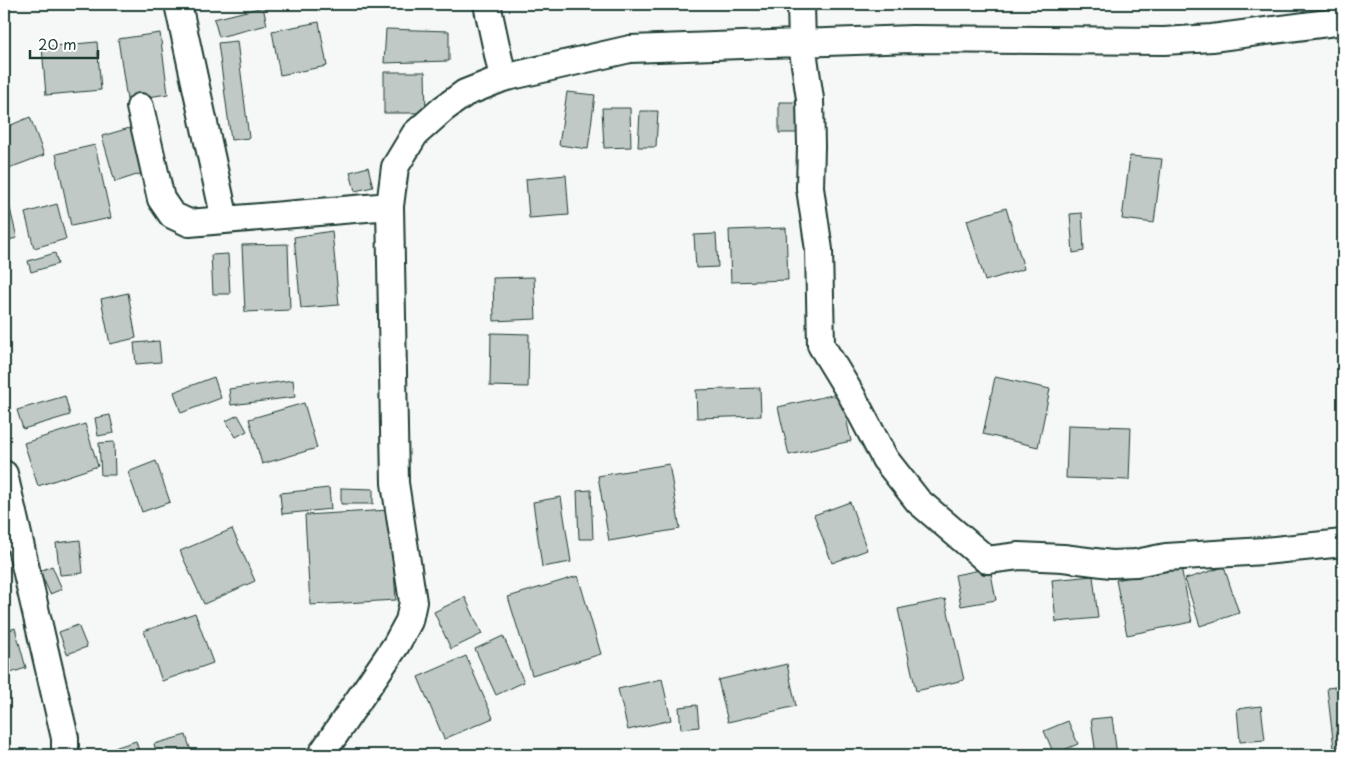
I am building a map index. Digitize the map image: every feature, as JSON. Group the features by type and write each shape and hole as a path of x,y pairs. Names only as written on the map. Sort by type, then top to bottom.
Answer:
{"street":[{"path":"178,4 225,220"},
{"path":"487,4 503,78"},
{"path":"801,4 802,44 810,99 810,188 819,250 821,345 852,396 886,459 918,501 987,560 1019,556 1063,558 1111,564 1136,563 1166,558 1343,543"},
{"path":"321,755 396,645 409,621 413,602 395,483 390,206 395,167 415,134 443,109 465,93 503,78 630,49 912,39 1164,41 1212,38 1343,21"},
{"path":"140,107 161,199 172,215 189,223 390,206"},
{"path":"4,474 65,738 65,755"}],"building":[{"path":"263,7 267,25 219,37 214,19"},
{"path":"319,22 327,66 280,75 272,31"},
{"path":"386,29 449,31 449,61 384,63"},
{"path":"160,33 168,94 127,100 118,39"},
{"path":"237,41 249,138 231,140 218,43"},
{"path":"97,42 101,90 46,95 42,47"},
{"path":"384,72 425,72 426,113 384,113"},
{"path":"567,92 595,95 588,149 559,145"},
{"path":"779,102 803,102 803,133 779,133"},
{"path":"602,108 630,108 631,147 604,148"},
{"path":"640,111 658,111 656,147 638,147"},
{"path":"30,117 44,155 4,170 4,128"},
{"path":"133,127 146,172 115,182 102,136"},
{"path":"95,145 111,218 71,226 56,154"},
{"path":"1130,156 1162,159 1154,223 1122,219"},
{"path":"368,167 373,187 355,191 350,172"},
{"path":"566,175 569,215 529,218 526,179"},
{"path":"4,188 17,238 4,241"},
{"path":"57,204 66,239 34,248 25,213"},
{"path":"1006,208 1024,269 985,281 967,220"},
{"path":"1082,213 1084,251 1073,253 1070,214"},
{"path":"786,228 788,280 731,282 729,230"},
{"path":"332,231 339,305 301,308 294,237"},
{"path":"716,234 718,267 696,268 694,235"},
{"path":"288,244 290,310 245,312 242,245"},
{"path":"55,253 58,264 31,272 28,261"},
{"path":"228,254 230,294 213,294 211,255"},
{"path":"534,277 536,319 494,321 493,278"},
{"path":"128,293 136,338 110,344 101,299"},
{"path":"491,333 529,334 528,387 490,386"},
{"path":"159,341 161,362 136,364 134,343"},
{"path":"214,377 221,398 181,413 174,392"},
{"path":"995,377 1050,389 1038,447 983,434"},
{"path":"293,380 295,397 231,405 229,389"},
{"path":"760,388 761,416 697,418 696,390"},
{"path":"841,393 851,441 789,455 778,407"},
{"path":"65,396 70,415 23,429 17,410"},
{"path":"304,403 317,448 262,464 249,419"},
{"path":"110,415 114,433 98,436 95,418"},
{"path":"238,415 247,431 236,437 226,421"},
{"path":"85,424 98,466 38,486 24,443"},
{"path":"1068,425 1131,427 1129,480 1066,478"},
{"path":"114,442 115,475 101,475 99,443"},
{"path":"156,461 170,502 142,512 128,472"},
{"path":"669,464 680,529 609,541 598,476"},
{"path":"329,488 331,509 282,514 280,493"},
{"path":"341,488 373,489 373,504 341,504"},
{"path":"591,490 593,539 579,539 577,491"},
{"path":"561,497 571,562 542,567 533,502"},
{"path":"850,502 867,550 832,563 814,515"},
{"path":"390,510 396,600 310,605 305,515"},
{"path":"232,529 255,581 204,604 180,551"},
{"path":"80,540 83,573 60,575 56,543"},
{"path":"52,566 62,589 50,594 40,571"},
{"path":"1181,567 1192,622 1127,635 1116,580"},
{"path":"1224,567 1239,613 1200,626 1185,579"},
{"path":"990,568 996,600 961,606 955,575"},
{"path":"578,576 601,654 532,675 508,597"},
{"path":"1093,576 1098,618 1056,622 1052,580"},
{"path":"465,597 482,634 451,649 434,612"},
{"path":"945,599 964,680 916,691 898,609"},
{"path":"195,613 213,663 162,681 144,631"},
{"path":"78,625 87,647 67,654 59,632"},
{"path":"15,628 26,668 4,675 4,632"},
{"path":"503,636 524,682 496,695 475,649"},
{"path":"466,656 493,718 444,739 418,677"},
{"path":"787,664 796,706 728,722 718,680"},
{"path":"662,679 671,720 628,730 618,689"},
{"path":"1343,686 1343,747 1334,748 1327,688"},
{"path":"697,705 699,727 681,729 679,707"},
{"path":"1261,706 1265,740 1240,742 1237,709"},
{"path":"1112,717 1117,755 1096,755 1091,719"},
{"path":"1068,721 1078,744 1054,754 1044,731"},
{"path":"186,735 192,755 157,755 154,744"},
{"path":"136,741 140,755 110,755 108,750"},
{"path":"1213,752 1213,755 1188,755"}]}
